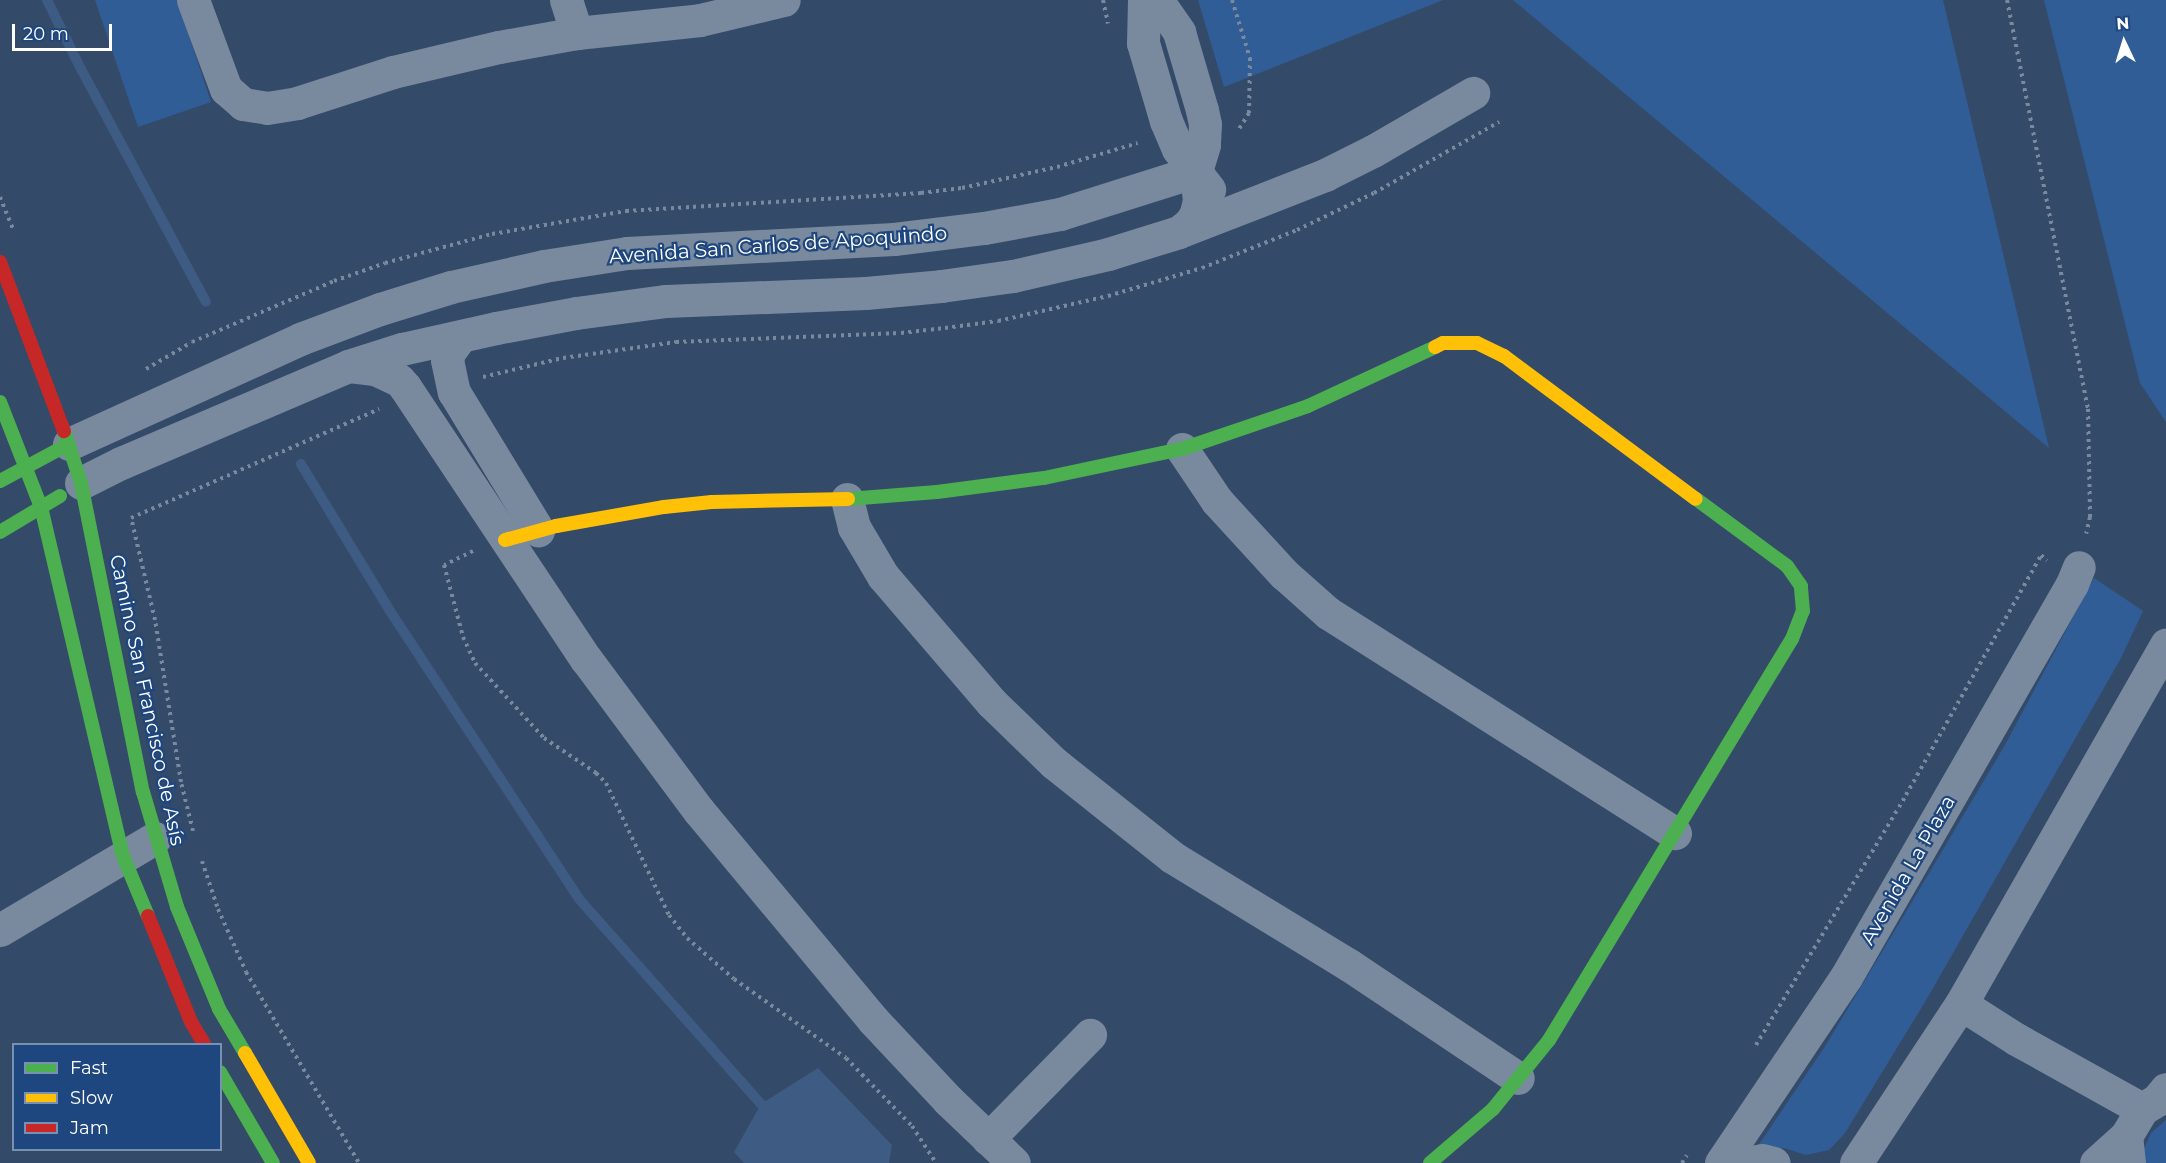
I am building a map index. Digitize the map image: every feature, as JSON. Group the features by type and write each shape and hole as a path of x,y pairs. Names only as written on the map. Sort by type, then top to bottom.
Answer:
{"street":[{"path":"193,0 226,89 233,98 255,108 279,108 442,59 577,33 700,20 784,0"},
{"path":"566,0 577,33"},
{"path":"1144,0 1143,43 1166,121 1178,149 1208,188 1221,200 1241,204 1258,203"},
{"path":"1157,0 1179,32 1205,124 1204,144 1196,171 1198,208 1189,224 1179,232"},
{"path":"0,532 81,483 121,463 348,366 402,349 576,313 645,303 888,291 1004,277 1108,254 1179,232 1325,175 1373,151 1473,93"},
{"name":"Avenida San Carlos de Apoquindo","path":"0,481 69,444 300,339 380,309 451,287 544,266 627,253 894,239 984,228 1060,214 1196,171"},
{"name":"Camino San Francisco de Asís","path":"0,262 69,444 81,483 143,792 177,907 219,1008 309,1163"},
{"path":"460,337 449,352 447,360 454,392 538,530"},
{"path":"505,540 538,530 664,507 712,502 847,499 937,492 1044,478 1182,449 1255,426 1308,406 1443,343 1477,343 1504,356 1787,566 1797,578 1804,598 1800,625 1549,1040 1472,1129 1430,1163"},
{"path":"348,366 375,369 390,375 405,387 586,659 699,811 873,1020 948,1100 1014,1163"},
{"path":"0,402 41,507 123,856 191,1022 203,1043"},
{"path":"1182,449 1223,508 1284,574 1328,613 1675,833"},
{"path":"847,499 854,527 883,576 992,704 1054,763 1172,857 1349,965 1518,1078"},
{"name":"Avenida La Plaza","path":"1721,1163 1846,977 2075,575"},
{"path":"1850,1160 1961,1004 2166,644"},
{"path":"0,930 155,838"},
{"path":"1961,1004 2141,1124 2096,1163"},
{"path":"988,1139 1090,1035"},
{"path":"222,1075 273,1163"},
{"path":"1744,1163 1762,1160 1775,1163"}],"path":[{"path":"1233,0 1250,58 1249,113 1235,137"},
{"path":"1755,1047 1906,795 2041,555 2075,575 2090,517 2088,409 2007,0"},
{"path":"132,518 155,620 181,782 194,837"},
{"path":"469,540 475,550 444,566 464,637 475,663 544,738 596,773 606,783 669,915 687,938 742,985 846,1058 912,1126 936,1163"},
{"path":"201,859 218,909 246,972 359,1163"},
{"path":"1682,1163 1693,1147"}],"shaded area":[{"path":"95,0 177,0 211,102 138,127"},
{"path":"1198,0 1443,0 1224,87"},
{"path":"1513,0 1943,0 2049,448"},
{"path":"2044,0 2166,0 2166,422 2140,383"},
{"path":"2094,578 2143,611 2121,658 1928,997 1845,1133 1829,1150 1806,1155 1784,1148 1756,1149 1824,1048 2005,745"},
{"path":"818,1068 892,1145 889,1163 744,1163 734,1152 761,1104"},
{"path":"2166,1120 2166,1163 2141,1163 2151,1133"}],"waterway":[{"path":"47,0 81,69 206,302"},
{"path":"301,464 390,611 579,899 771,1115"}],"traffic: fast":[{"path":"848,499 937,492 1044,478 1182,449 1308,406 1435,347"},
{"path":"0,402 41,507 123,856 148,916"},
{"path":"64,431 81,483 143,792 177,907 219,1009 245,1053"},
{"path":"0,481 69,444"},
{"path":"0,532 60,496"},
{"path":"1430,1163 1493,1109 1549,1040 1792,639 1803,611 1801,586 1787,566 1696,499"},
{"path":"222,1075 273,1163"}],"traffic: slow":[{"path":"1435,347 1443,343 1477,343 1504,356 1696,499"},
{"path":"505,540 556,526 664,507 712,502 848,499"},
{"path":"245,1053 309,1163"}],"traffic: jam":[{"path":"0,262 64,431"},
{"path":"148,916 191,1022 203,1043"}]}
